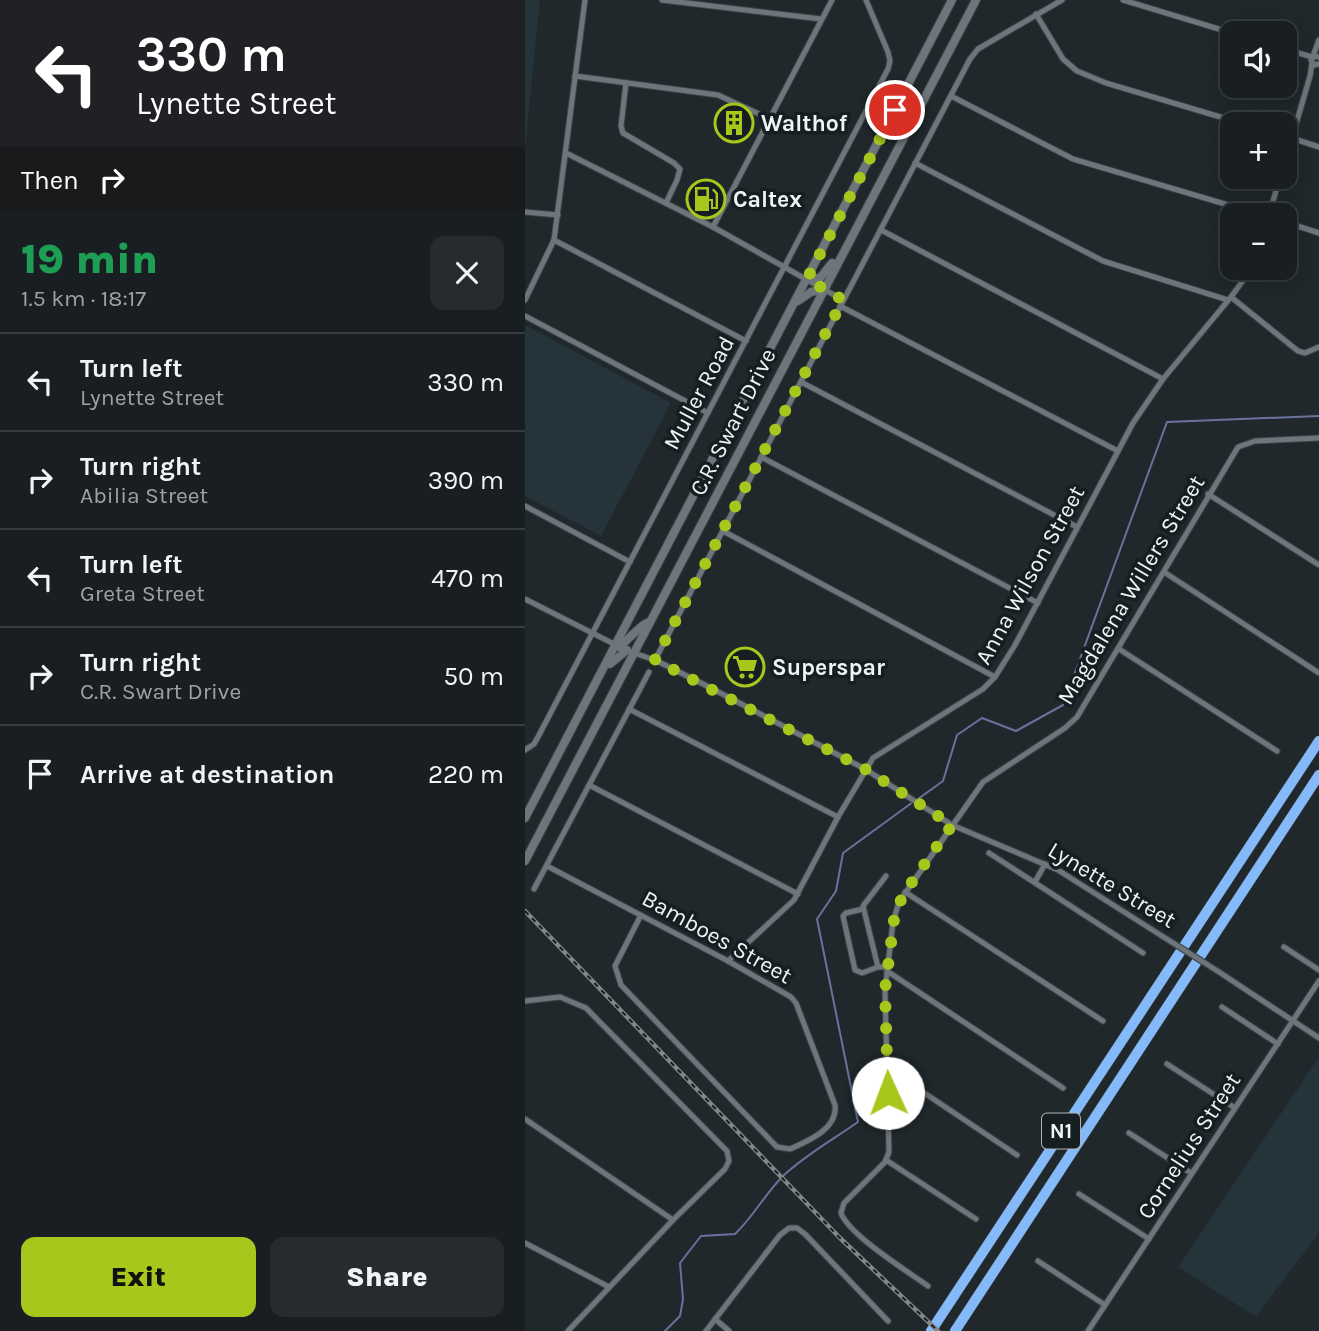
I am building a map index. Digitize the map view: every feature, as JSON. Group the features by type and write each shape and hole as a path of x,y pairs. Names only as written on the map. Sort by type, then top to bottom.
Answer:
{"highway":[{"name":"N1","path":"931,1331 1318,741"},
{"name":"N1","path":"955,1331 1319,775"}],"main road":[{"name":"C.R. Swart Drive","path":"525,861 624,648 794,305 952,0"},
{"name":"C.R. Swart Drive","path":"525,818 603,671 650,622 683,563 823,289 976,0"},
{"path":"807,279 820,278 841,255"},
{"path":"794,305 811,292 823,289"},
{"path":"624,648 643,624 650,622"}],"street":[{"path":"525,300 554,240 585,0"},
{"path":"662,0 821,19"},
{"path":"713,227 832,0"},
{"name":"Muller Road","path":"525,750 534,744 538,737 888,69 890,58 866,0"},
{"path":"655,660 976,51 1062,0"},
{"path":"1123,0 1220,29"},
{"path":"1036,15 1063,59 1077,71 1106,83 1220,117"},
{"path":"1297,112 1315,61 1319,40"},
{"path":"1297,53 1315,61"},
{"path":"575,76 718,94 770,118"},
{"path":"627,83 621,126 623,134 680,169 666,203"},
{"path":"951,96 1073,159 1222,203"},
{"path":"1297,140 1319,147"},
{"path":"566,153 713,227 785,266 842,303 1118,451"},
{"path":"915,163 1103,261 1230,299 1298,351 1305,353 1319,347"},
{"path":"525,212 558,215"},
{"path":"1297,226 1319,233"},
{"path":"880,230 1163,379"},
{"path":"554,240 746,341"},
{"name":"Anna Wilson Street","path":"728,961 785,910 798,894 865,769 883,751 961,704 995,677 1038,603 1133,423 1163,379 1243,280"},
{"path":"525,316 708,414"},
{"path":"801,382 1077,527"},
{"name":"Magdalena Willers Street","path":"886,1160 889,1142 887,969 895,912 905,892 983,782 1071,724 1119,649 1235,450 1244,443 1255,441 1319,438"},
{"path":"761,457 1038,603"},
{"path":"1208,494 1319,565"},
{"path":"525,506 630,562"},
{"path":"723,531 995,677"},
{"path":"1164,572 1319,673"},
{"name":"Lynette Street","path":"525,599 592,634 655,660 865,769 906,798 952,825 1071,877 1319,1038"},
{"path":"1119,649 1277,751"},
{"path":"534,889 649,673"},
{"path":"629,709 838,817"},
{"path":"589,785 798,894"},
{"path":"989,853 1143,953"},
{"path":"1035,883 1045,864"},
{"name":"Bamboes Street","path":"547,866 641,915 728,961 795,1001 835,1103 834,1118 826,1129 794,1148 780,1148 621,985 615,966 641,915"},
{"path":"878,967 863,909 864,902 886,876"},
{"path":"905,892 1103,1021"},
{"path":"863,909 843,916 855,970 862,973 878,967 887,969 1063,1088"},
{"path":"1284,947 1319,970"},
{"name":"Cornelius Street","path":"1088,1331 1319,981"},
{"path":"525,1001 551,997 567,999 586,1008 727,1151 729,1163 568,1331"},
{"path":"1222,1007 1278,1044"},
{"path":"1167,1064 1235,1108"},
{"path":"887,1068 1017,1155"},
{"path":"525,1119 673,1220"},
{"path":"1129,1133 1191,1173"},
{"path":"928,1286 882,1253 852,1227 842,1217 842,1206 886,1160 976,1219"},
{"path":"1079,1194 1149,1238"},
{"path":"706,1331 780,1235 789,1228 801,1230 888,1321"},
{"path":"525,1243 610,1287"},
{"path":"1038,1261 1105,1305"},
{"path":"715,1320 729,1331"}],"shaded area":[{"path":"525,0 540,0 525,150"},
{"path":"525,325 671,403 601,536 525,496"},
{"path":"1319,1057 1319,1233 1256,1317 1178,1267"}],"waterway":[{"path":"918,799 943,781 957,735 982,718 1016,731 1063,705 1167,422 1319,416"},
{"path":"665,1331 680,1316 683,1299 680,1263 701,1236 735,1234 783,1176 858,1122 817,919 836,891 843,853 913,802"}],"railway":[{"path":"525,911 840,1238 938,1331"}],"place":[{"name":"Walthof","path":"734,123"},
{"name":"Caltex","path":"706,199"},
{"name":"Superspar","path":"745,667"}],"route":[{"path":"888,1093 885,990 895,912 905,892 952,825 906,798 865,769 655,660 843,300 807,279 895,110"}]}
